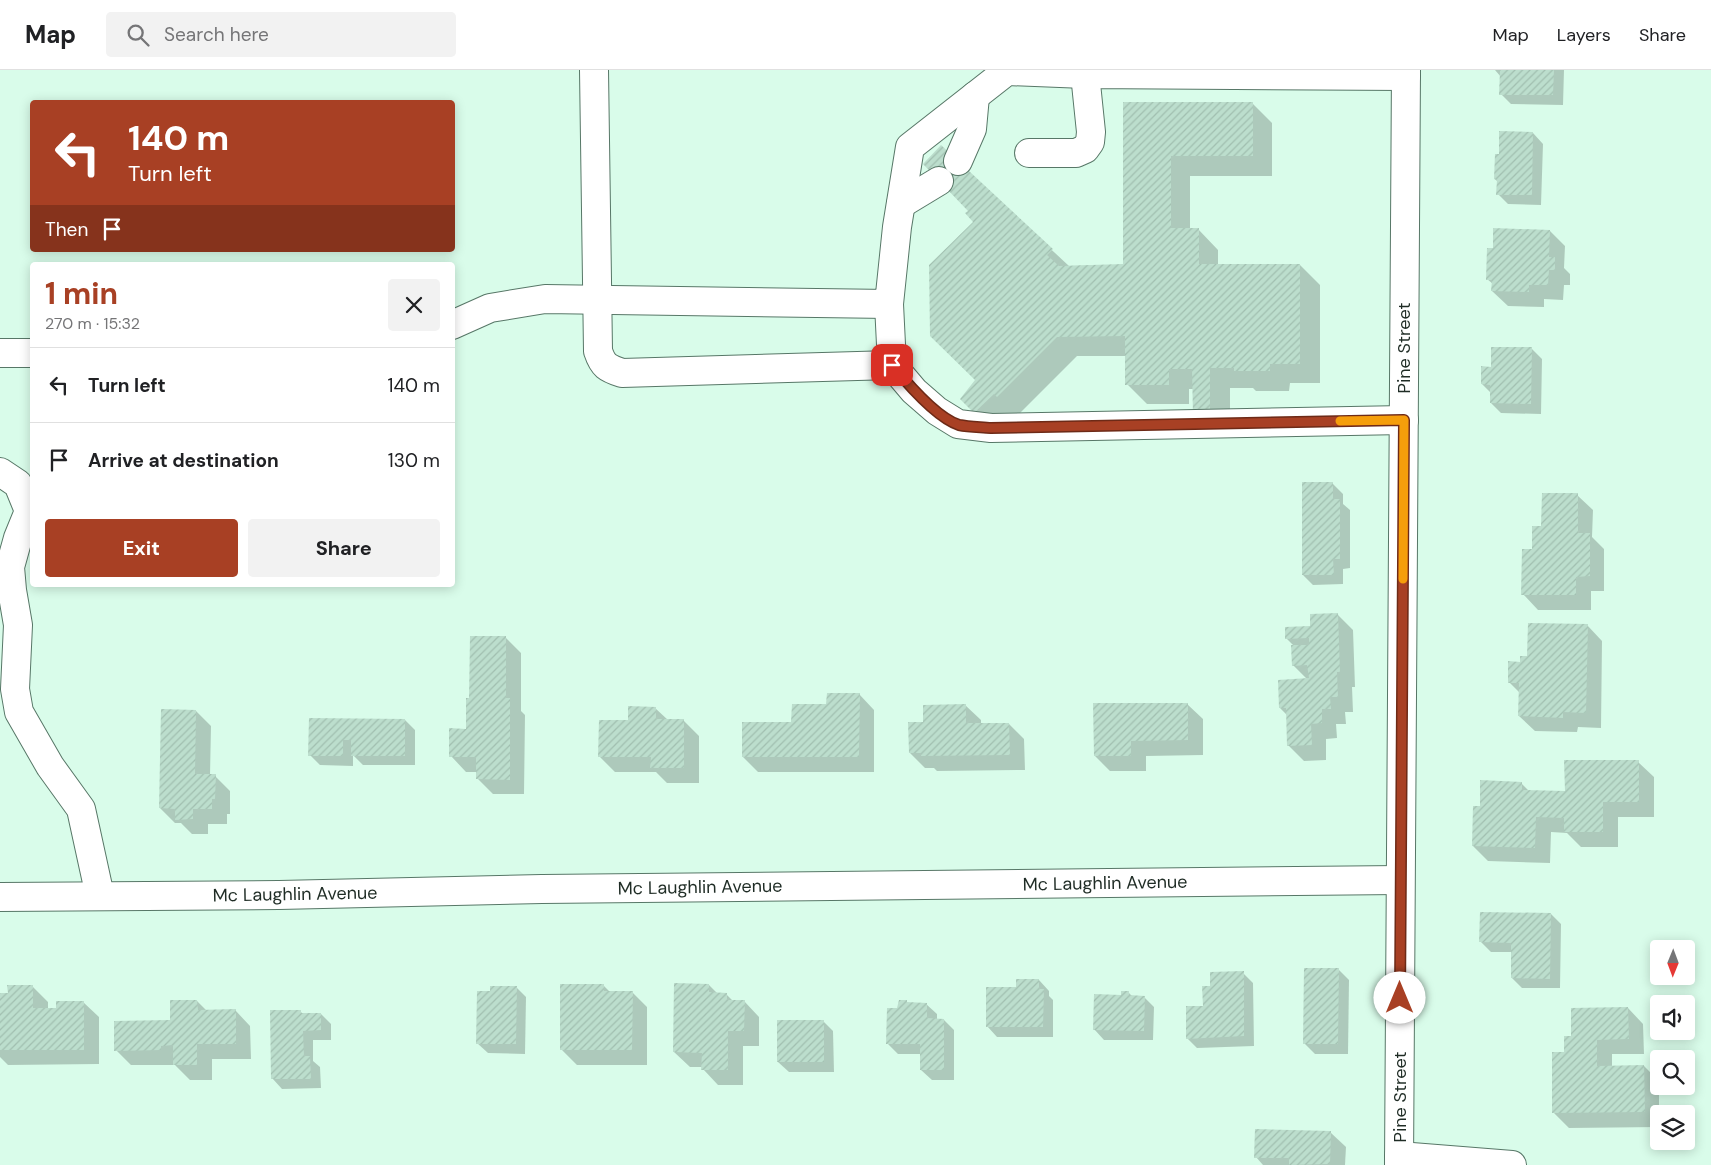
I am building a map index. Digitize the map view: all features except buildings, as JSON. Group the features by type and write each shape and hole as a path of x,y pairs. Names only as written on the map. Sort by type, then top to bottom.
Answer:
{"street":[{"path":"594,70 598,350 601,362 609,369 622,373 892,365"},
{"path":"1404,420 983,427 958,424 937,411 914,390 892,365 889,304 896,227 910,147 1007,71 1406,73"},
{"path":"1028,153 1076,153 1085,149 1090,142 1091,132 1085,72"},
{"name":"Pine Street","path":"1399,1161 1406,73"},
{"path":"958,161 972,129 975,96"},
{"path":"901,204 939,181"},
{"path":"455,324 490,308 545,299 889,304"},
{"path":"0,353 30,352"},
{"path":"0,472 18,484 29,511 18,538 10,567 18,625 16,689 19,712 50,766 81,809 100,896"},
{"name":"Mc Laughlin Avenue","path":"0,896 279,895 542,889 1400,880"},
{"path":"1399,1161 1512,1165"}],"slow traffic":[{"path":"1340,421 1404,420 1403,579"}],"route":[{"path":"892,365 914,390 937,411 958,424 991,428 1404,420 1400,998"}]}
